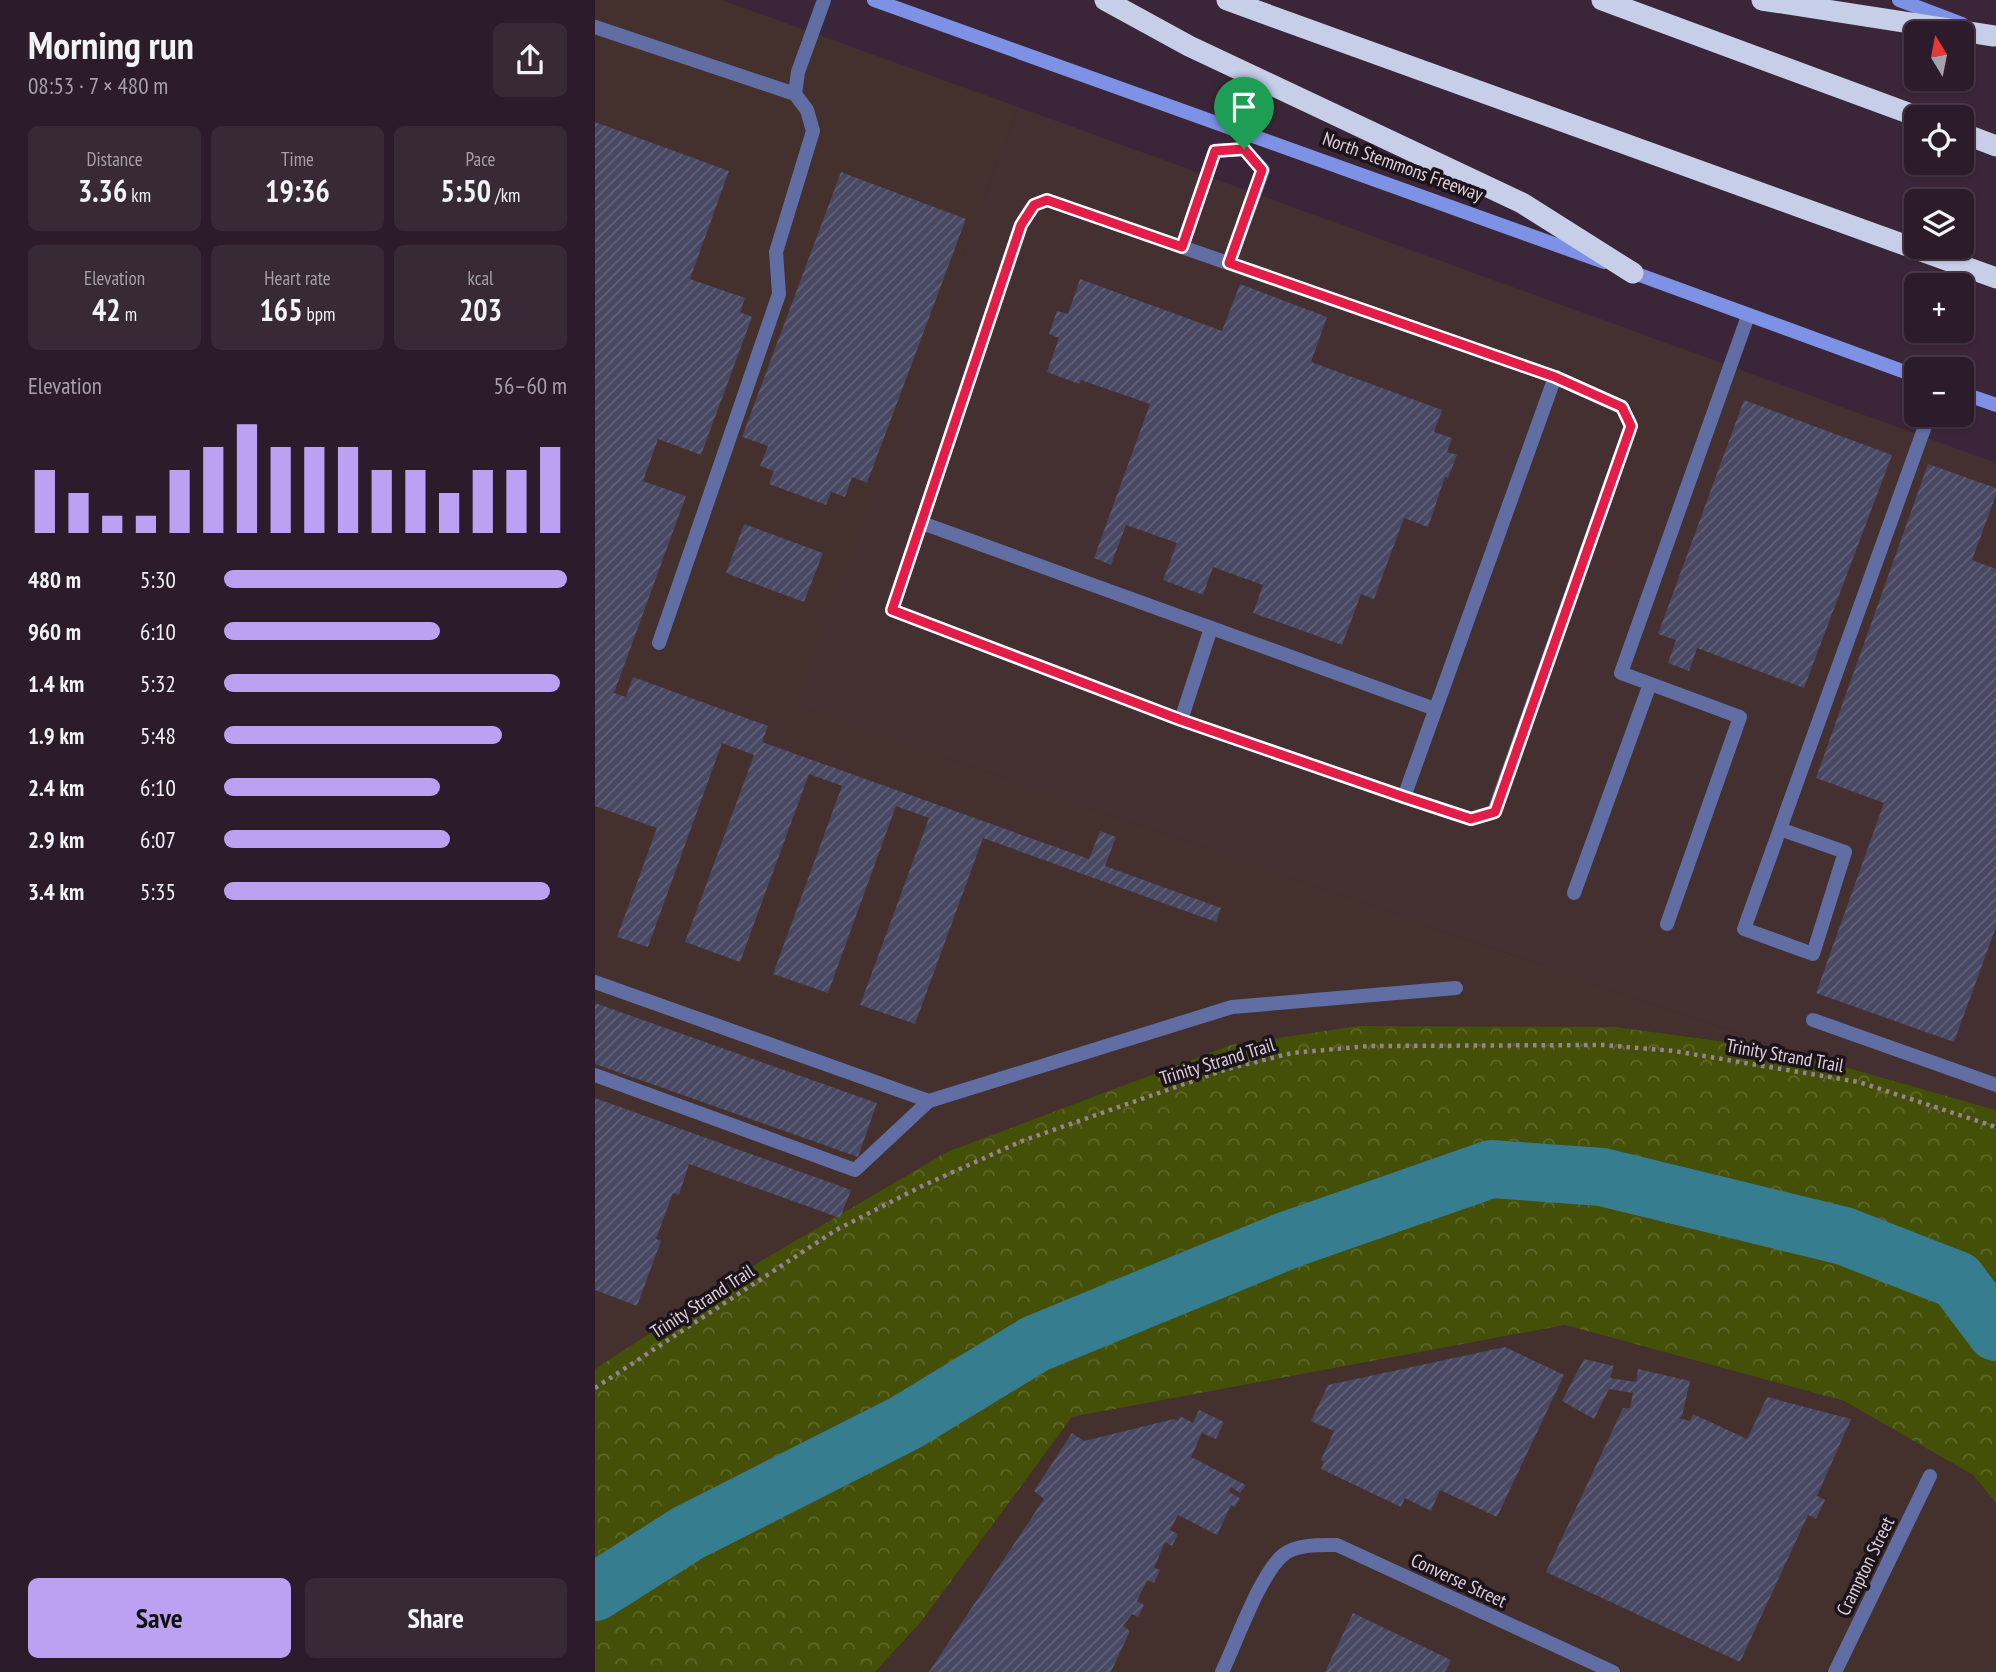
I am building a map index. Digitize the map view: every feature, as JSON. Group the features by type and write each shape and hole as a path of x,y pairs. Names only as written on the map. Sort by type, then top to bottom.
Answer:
{"highway":[{"path":"1105,0 1189,46 1522,203 1633,273"},
{"path":"1227,0 1996,278"},
{"path":"1602,0 1904,111"},
{"path":"1762,0 1995,36"},
{"path":"1974,138 1996,146"}],"main road":[{"name":"North Stemmons Freeway","path":"874,0 1247,142 1633,273 1904,372"},
{"path":"1899,0 1995,36"},
{"path":"1974,397 1996,405"}],"street":[{"path":"795,94 798,72 824,0"},
{"path":"595,27 795,94 807,110 813,131 776,252 779,295 659,643"},
{"path":"1182,247 1215,151 1247,142 1262,170 1229,263"},
{"path":"1047,200 1229,263 1555,377 1622,407 1631,426 1495,812 1471,819 1404,797 1181,720 892,610 1021,225 1034,205 1047,200"},
{"path":"1667,924 1740,717 1621,673 1748,316"},
{"path":"1404,797 1555,377"},
{"path":"1780,829 1845,852 1813,954 1744,929 1925,427"},
{"path":"922,523 1436,709"},
{"path":"1181,720 1211,628"},
{"path":"1574,893 1650,684"},
{"path":"595,982 929,1101"},
{"path":"595,1075 855,1170 929,1101 1232,1007 1456,988"},
{"path":"1813,1020 1996,1085"},
{"name":"Crampton Street","path":"1835,1672 1930,1476"},
{"name":"Converse Street","path":"1222,1672 1267,1575 1285,1553 1313,1545 1337,1545 1613,1672"}],"path":[{"name":"Trinity Strand Trail","path":"595,1388 836,1230 922,1185 1021,1141 1227,1069 1292,1053 1369,1046 1604,1045 1674,1051 1859,1082 1996,1127"}],"shaded area":[{"path":"595,0 722,0 1018,107 795,705 1785,1050 1616,1027 756,1264 595,1369"},
{"path":"1018,107 1996,463 1996,1110 1785,1050 794,705"},
{"path":"1565,1325 1844,1401 1973,1475 1996,1503 1996,1672 875,1672 921,1622 1072,1417"}],"green space":[{"path":"1358,1026 1616,1027 1785,1050 1996,1110 1996,1503 1973,1475 1844,1401 1565,1325 1072,1417 921,1622 875,1672 595,1672 595,1369 756,1264 947,1152 1231,1045"}],"building":[{"path":"595,122 729,171 690,279 745,298 740,312 752,317 701,455 658,439 643,481 686,496 614,693 626,697 633,677 768,726 762,742 1089,859 1100,831 1116,837 1105,866 1221,908 1216,922 983,838 915,1024 860,1005 929,818 896,806 828,993 773,974 842,786 809,774 740,962 685,942 754,755 722,743 648,947 617,937 657,828 595,806"},
{"path":"841,172 966,219 867,483 852,477 845,497 831,492 826,505 769,484 774,471 760,466 768,446 742,437"},
{"path":"1080,279 1222,331 1240,284 1327,317 1311,362 1442,410 1434,432 1452,438 1447,452 1457,455 1448,478 1445,477 1428,527 1404,518 1374,599 1361,594 1342,645 1253,613 1263,585 1213,567 1203,595 1163,580 1177,543 1126,525 1111,565 1094,558 1150,404 1081,380 1079,384 1047,372 1059,338 1049,334 1057,311 1068,314"},
{"path":"1744,400 1892,455 1804,688 1697,648 1689,671 1668,663 1676,640 1658,634"},
{"path":"1928,464 1996,488 1996,495 1972,560 1996,569 1996,927 1954,1042 1816,993 1884,803 1816,778"},
{"path":"744,524 823,553 804,602 726,573"},
{"path":"595,1003 877,1103 858,1157 595,1064"},
{"path":"595,1098 851,1190 840,1218 689,1164 679,1195 673,1193 656,1239 661,1241 637,1306 595,1290"},
{"path":"1505,1347 1564,1375 1497,1517 1440,1490 1431,1511 1405,1498 1401,1507 1321,1469 1324,1462 1321,1460 1334,1431 1311,1421 1328,1385"},
{"path":"1584,1359 1614,1366 1610,1378 1636,1382 1638,1369 1690,1381 1682,1416 1679,1418 1690,1421 1693,1414 1747,1439 1767,1397 1851,1419 1817,1496 1825,1500 1816,1519 1808,1515 1740,1662 1546,1572 1623,1408 1630,1408 1633,1393 1609,1389 1594,1419 1562,1401"},
{"path":"1199,1410 1224,1422 1216,1439 1202,1433 1191,1457 1246,1485 1240,1493 1231,1487 1229,1492 1240,1498 1235,1507 1231,1505 1217,1535 1178,1515 1170,1530 1178,1534 1172,1546 1165,1542 1154,1568 1160,1570 1154,1583 1147,1580 1137,1601 1144,1605 1138,1617 1132,1614 1123,1626 1130,1631 1111,1672 929,1672 1044,1499 1034,1491 1072,1433 1084,1441 1174,1419 1178,1421 1180,1416 1193,1423"},
{"path":"1353,1613 1451,1660 1445,1672 1325,1672"}],"waterway":[{"path":"595,1592 688,1533 905,1423 1035,1344 1288,1240 1491,1169 1602,1177 1844,1236 1957,1280 1996,1332"}],"route":[{"path":"1244,149 1262,170 1229,263 1555,377 1622,407 1631,426 1495,812 1471,819 1404,797 1181,720 892,610 1021,225 1034,205 1047,200 1182,247 1215,151 1244,149"}]}
